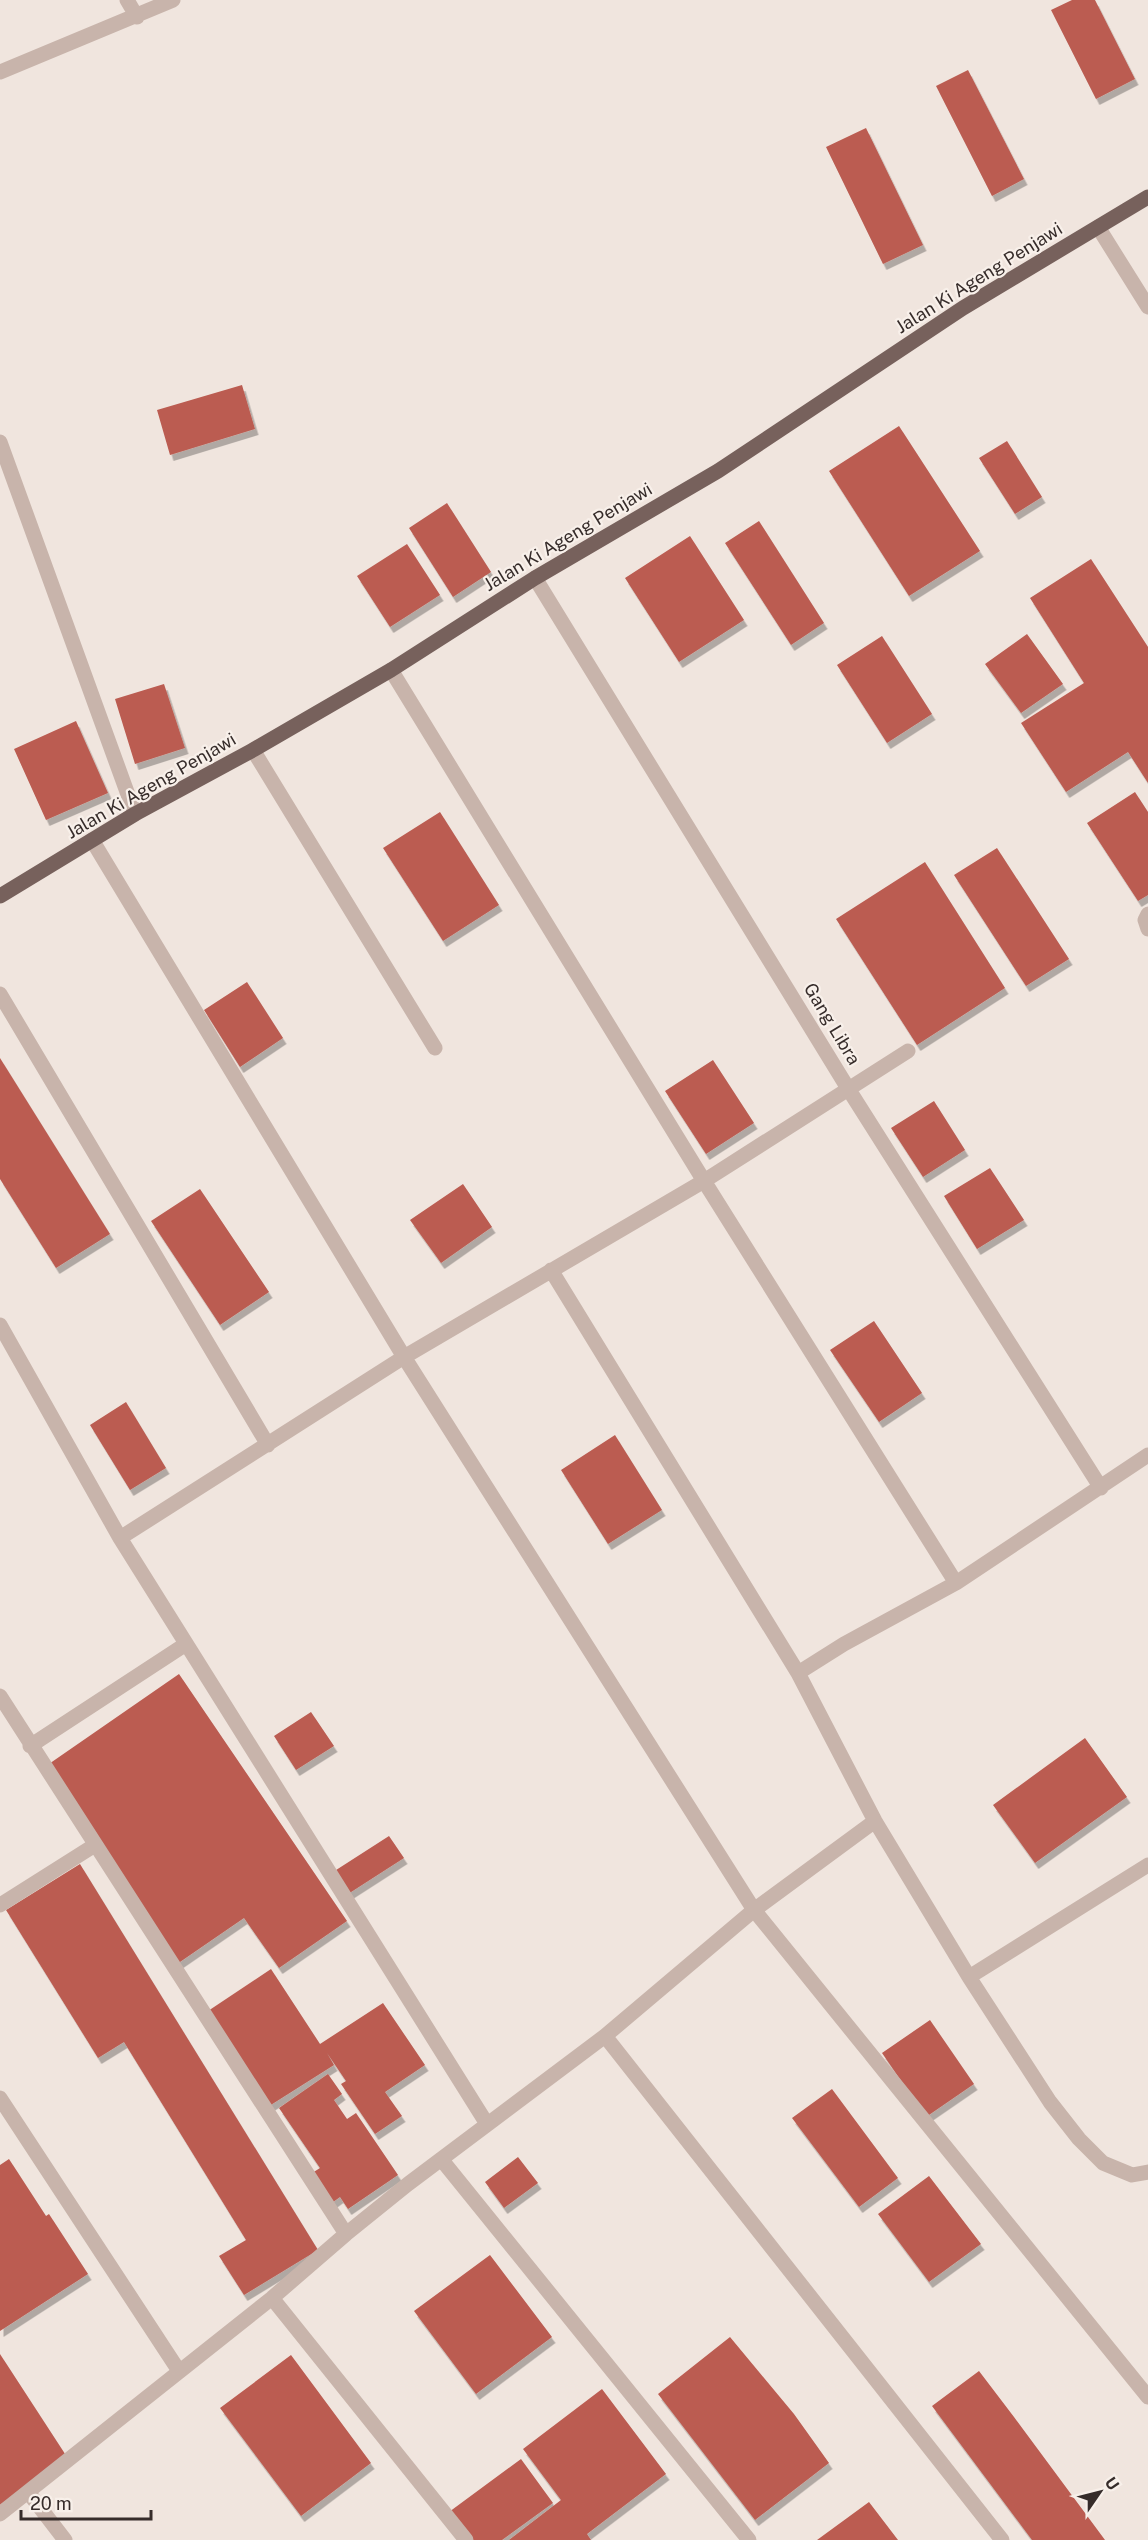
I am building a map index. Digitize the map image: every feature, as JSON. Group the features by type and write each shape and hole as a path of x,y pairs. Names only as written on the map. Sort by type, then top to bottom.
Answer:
{"main road":[{"name":"Jalan Ki Ageng Penjawi","path":"0,896 135,814 254,750 391,670 535,578 718,471 963,308 1148,197"}],"street":[{"path":"127,0 137,16"},
{"path":"0,72 173,0"},
{"path":"1098,227 1148,307"},
{"path":"0,442 135,814"},
{"name":"Gang Libra","path":"535,578 849,1090 1101,1488"},
{"path":"391,670 704,1181 956,1583"},
{"path":"254,750 435,1048"},
{"path":"92,840 404,1357 754,1910 1148,2397"},
{"path":"1148,914 1145,920 1148,929"},
{"path":"0,994 268,1445"},
{"path":"120,1538 404,1357 704,1181 908,1051"},
{"path":"551,1270 798,1673 875,1821 969,1977 1050,2102 1078,2139 1103,2163 1132,2175 1148,2172"},
{"path":"0,1325 120,1538 486,2124"},
{"path":"798,1673 844,1644 956,1583 1148,1455"},
{"path":"30,1746 186,1644"},
{"path":"0,1696 30,1746 346,2234"},
{"path":"0,2514 273,2298 346,2234 486,2124 605,2036 754,1910 875,1821"},
{"path":"0,1905 95,1845"},
{"path":"969,1977 1148,1865"},
{"path":"605,2036 1002,2540"},
{"path":"0,2099 179,2371"},
{"path":"441,2159 749,2540"},
{"path":"273,2298 466,2540"},
{"path":"28,2492 65,2540"}],"building":[{"path":"1072,0 1095,0 1135,79 1096,99 1051,10"},
{"path":"968,70 1024,179 992,196 936,86"},
{"path":"866,128 923,245 883,264 826,147"},
{"path":"242,385 255,429 170,455 157,410"},
{"path":"899,426 980,551 909,596 829,471"},
{"path":"1007,441 1042,497 1015,514 979,458"},
{"path":"447,503 491,572 453,597 409,528"},
{"path":"759,521 824,623 791,645 725,543"},
{"path":"690,536 744,620 679,662 625,578"},
{"path":"407,544 440,595 390,627 357,576"},
{"path":"1091,559 1148,647 1148,783 1128,752 1066,792 1021,723 1084,683 1030,598"},
{"path":"1027,634 1063,684 1021,713 985,664"},
{"path":"882,636 932,714 887,743 837,665"},
{"path":"164,684 185,748 135,764 115,699"},
{"path":"76,721 108,793 46,820 14,749"},
{"path":"1135,792 1148,812 1148,895 1138,901 1087,823"},
{"path":"440,812 499,905 443,941 383,848"},
{"path":"997,848 1069,959 1026,986 954,875"},
{"path":"925,862 1005,988 917,1045 836,919"},
{"path":"247,982 283,1038 240,1067 204,1010"},
{"path":"0,1058 110,1234 56,1268 0,1179"},
{"path":"713,1060 754,1123 706,1154 665,1091"},
{"path":"934,1101 965,1150 923,1177 891,1128"},
{"path":"990,1168 1024,1220 977,1249 944,1196"},
{"path":"463,1184 492,1227 441,1263 410,1220"},
{"path":"200,1189 269,1292 220,1325 151,1221"},
{"path":"874,1321 922,1393 879,1422 830,1350"},
{"path":"126,1402 166,1468 130,1490 90,1425"},
{"path":"615,1435 662,1510 608,1544 561,1470"},
{"path":"179,1674 347,1921 279,1968 244,1918 177,1964 46,1766"},
{"path":"311,1712 334,1746 296,1770 274,1736"},
{"path":"1085,1738 1127,1797 1035,1863 993,1805"},
{"path":"389,1836 404,1858 348,1894 333,1872"},
{"path":"80,1864 318,2250 244,2295 219,2256 246,2240 124,2042 98,2058 6,1910"},
{"path":"271,1969 320,2044 383,2003 425,2065 385,2092 402,2116 375,2134 341,2084 346,2081 327,2053 334,2065 266,2108 205,2013"},
{"path":"930,2020 974,2084 926,2117 882,2053"},
{"path":"328,2074 342,2094 334,2100 347,2119 356,2113 398,2175 348,2209 340,2197 329,2205 309,2175 320,2168 279,2108"},
{"path":"832,2089 898,2178 859,2207 792,2118"},
{"path":"518,2157 538,2183 504,2208 485,2182"},
{"path":"9,2159 46,2216 49,2214 88,2274 0,2331 0,2165"},
{"path":"929,2176 981,2244 929,2282 878,2214"},
{"path":"490,2255 552,2337 476,2394 414,2311"},
{"path":"730,2337 794,2414 829,2463 755,2520 658,2394"},
{"path":"0,2354 67,2457 0,2505"},
{"path":"291,2355 371,2463 301,2516 220,2408"},
{"path":"979,2371 1105,2540 1032,2540 932,2406"},
{"path":"602,2389 666,2474 587,2534 591,2540 509,2540 561,2500 523,2449"},
{"path":"521,2459 553,2503 502,2540 470,2540 449,2512"},
{"path":"869,2502 898,2540 817,2540"}]}
